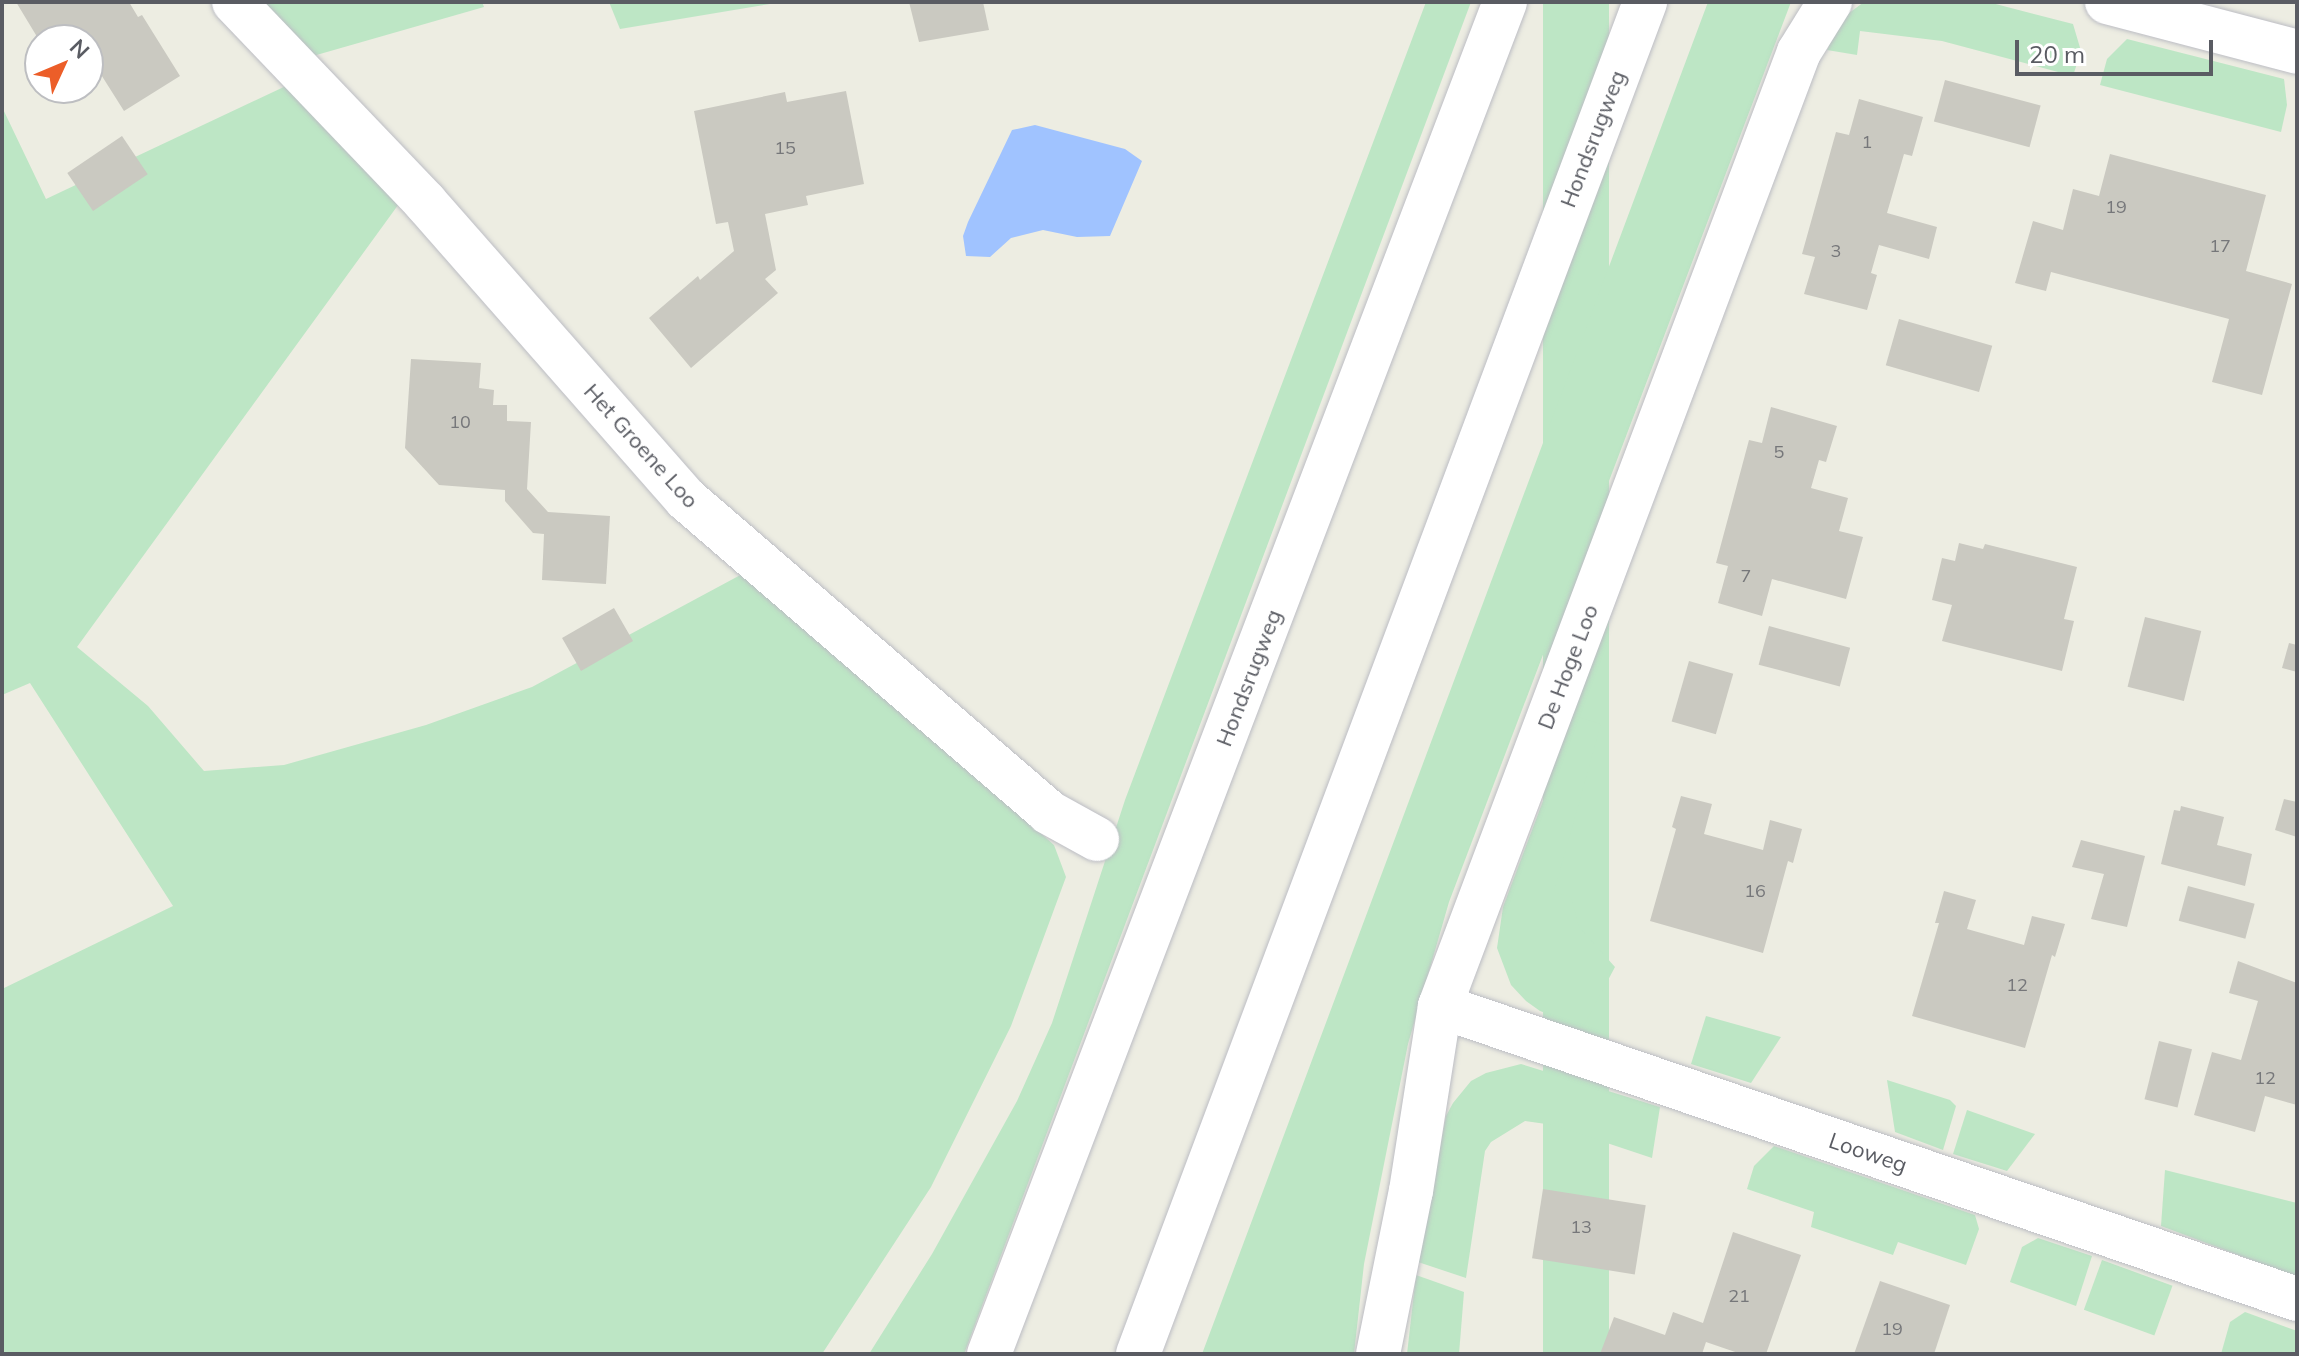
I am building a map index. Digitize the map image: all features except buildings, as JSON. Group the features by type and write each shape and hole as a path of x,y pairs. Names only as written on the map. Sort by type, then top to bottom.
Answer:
{"street":[{"name":"Het Groene Loo","path":"234,2 425,202 686,499 1048,812 1097,839"},
{"name":"Hondsrugweg","path":"989,1354 1505,2"},
{"name":"Hondsrugweg","path":"1138,1354 1645,2"},
{"name":"De Hoge Loo","path":"1378,1354 1411,1191 1440,1006 1799,52 1830,2"},
{"path":"2111,3 2297,52"},
{"name":"Looweg","path":"1440,1006 2297,1299"}],"green space":[{"path":"252,2 482,2 484,7 306,58"},
{"path":"609,2 782,2 620,29"},
{"path":"1426,2 1471,2 964,1354 869,1354 932,1254 1017,1101 1052,1023 1125,800"},
{"path":"1543,2 1609,2 1609,1354 1543,1354"},
{"path":"1708,2 1791,2 1449,902 1408,1044 1364,1264 1354,1354 1202,1354"},
{"path":"1864,2 1988,2 2073,24 2081,51 2073,76 1942,41 1860,31 1857,55 1827,50 1841,19"},
{"path":"2127,39 2284,79 2287,105 2281,132 2100,85 2107,59"},
{"path":"288,85 401,201 77,647 148,706 204,771 284,765 426,725 532,687 746,572 1054,845 1066,877 1011,1026 931,1187 822,1354 2,1354 2,989 173,906 30,683 2,695 2,107 46,199"},
{"path":"1575,716 1601,724 1554,892 1571,897 1579,927 1615,967 1583,1027 1540,1011 1526,1001 1511,985 1497,948 1503,907"},
{"path":"1706,1016 1781,1037 1751,1083 1691,1064"},
{"path":"1521,1064 1660,1107 1652,1158 1553,1125 1525,1121 1491,1142 1485,1151 1466,1278 1418,1262 1446,1116 1471,1081 1486,1073"},
{"path":"1887,1080 1950,1100 1956,1106 1943,1150 1895,1132"},
{"path":"1967,1110 2035,1134 2007,1171 1953,1154"},
{"path":"1774,1146 1975,1215 1979,1229 1966,1265 1898,1242 1893,1255 1811,1227 1814,1212 1747,1189 1754,1166"},
{"path":"2165,1170 2297,1203 2297,1277 2161,1226"},
{"path":"2038,1238 2092,1256 2076,1306 2010,1282 2022,1247"},
{"path":"2102,1260 2172,1286 2154,1335 2084,1310"},
{"path":"1416,1275 1464,1292 1459,1354 1407,1354"},
{"path":"2245,1312 2297,1331 2297,1354 2221,1354 2230,1322"}],"water":[{"path":"1035,125 1125,149 1142,161 1110,236 1077,237 1043,230 1011,238 990,257 966,256 963,236 968,222 1012,130"}]}
